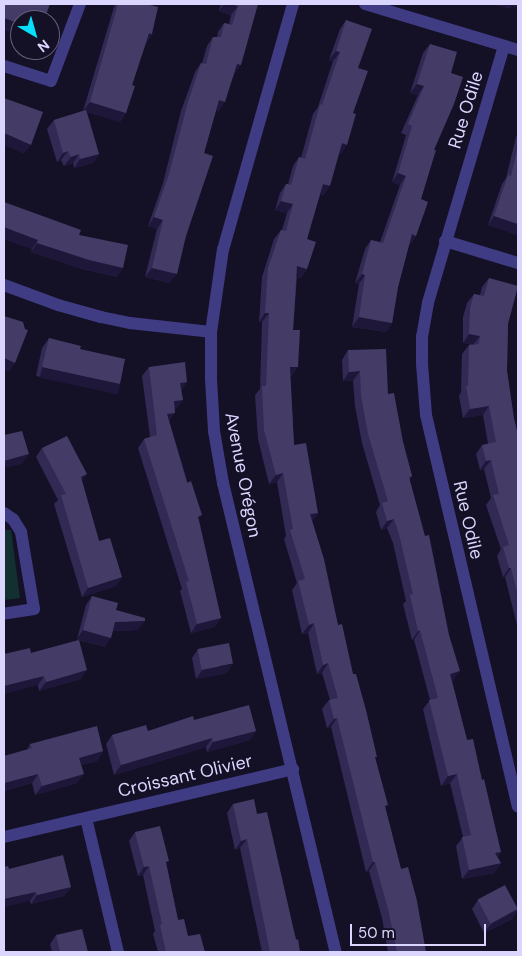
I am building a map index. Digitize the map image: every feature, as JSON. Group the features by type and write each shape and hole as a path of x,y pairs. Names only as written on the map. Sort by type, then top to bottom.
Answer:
{"street":[{"path":"4,66 51,81 80,4"},
{"name":"Avenue Orégon","path":"293,4 223,249 211,332 212,396 218,454 336,952"},
{"path":"365,4 518,50"},
{"name":"Rue Odile","path":"504,46 445,241 428,303 422,336 425,407 518,806"},
{"path":"445,241 518,263"},
{"path":"4,285 64,307 102,317 130,323 211,332"},
{"path":"4,513 13,519 21,532 34,609 4,614"},
{"name":"Croissant Olivier","path":"4,837 293,769"},
{"path":"86,818 118,952"}],"green space":[{"path":"4,530 11,530 20,598 4,600"}],"building":[{"path":"4,4 50,4 48,10 10,10 10,20 4,18"},
{"path":"118,4 146,4 158,7 152,34 149,33 132,85 135,86 126,113 90,102"},
{"path":"231,4 258,4 241,65 237,64 225,102 219,100 204,153 213,156 186,236 177,274 152,268 163,220 154,217 169,174 188,102 201,63 206,64 213,37 221,37 224,23 232,25 238,6"},
{"path":"346,20 372,29 358,68 368,71 353,113 356,114 347,145 342,143 330,186 323,184 307,239 316,242 307,269 297,266 293,330 300,330 298,367 290,367 294,445 306,443 318,513 310,514 324,559 338,625 342,624 353,674 356,674 366,710 377,757 375,757 388,805 385,806 401,869 408,867 417,901 426,952 397,952 388,909 375,862 373,862 337,718 334,719 329,700 338,698 328,663 323,665 314,623 309,625 298,581 305,579 290,530 293,529 283,473 276,475 264,430 262,386 266,386 269,313 265,313 268,268 281,230 286,231 293,204 281,201 286,184 291,185 299,157 305,159 320,104 322,105 340,52 336,51"},
{"path":"430,44 457,52 451,73 463,77 454,104 434,150 436,150 421,199 428,202 416,236 412,234 398,287 392,323 359,317 365,275 362,274 371,240 383,243 406,176 398,173 412,126 408,124 424,86 417,84"},
{"path":"4,98 43,112 31,145 4,133"},
{"path":"86,110 99,154 80,159 79,154 71,157 68,151 63,153 54,120"},
{"path":"518,145 518,224 494,216 508,175 511,176"},
{"path":"4,202 81,230 79,235 128,245 123,268 89,260 37,243 38,240 4,227"},
{"path":"489,278 518,286 508,324 507,371 518,435 518,595 503,547 509,545 493,495 499,494 491,460 486,461 482,445 496,442 489,406 470,409 466,386 468,386 469,345 479,344 480,336 469,334 470,308 474,294 484,296"},
{"path":"4,316 23,322 25,329 28,330 15,363 4,358"},
{"path":"49,338 81,346 80,349 125,359 120,384 42,367"},
{"path":"386,349 388,394 394,393 403,442 412,476 409,477 425,536 429,535 449,635 460,671 450,674 467,740 473,739 501,852 495,853 501,863 469,870 462,837 471,835 457,774 448,776 429,700 438,698 420,630 418,631 410,595 413,594 399,534 394,519 387,521 382,503 388,501 368,434 361,396 360,371 349,372 348,350"},
{"path":"185,362 187,382 180,383 183,400 174,401 175,413 167,414 187,483 191,481 202,515 198,517 221,618 197,624 186,582 189,581 144,439 157,435 149,367"},
{"path":"22,431 29,454 4,461 4,435"},
{"path":"67,436 87,474 81,477 99,541 110,538 122,577 88,588 61,495 66,494 42,448"},
{"path":"92,596 118,603 116,610 145,618 145,621 115,622 111,638 83,630"},
{"path":"79,640 87,670 46,682 44,676 4,686 4,654 30,648 31,653"},
{"path":"229,643 233,664 202,670 198,649"},
{"path":"249,705 256,731 213,742 212,738 121,765 112,735 146,725 148,731 193,716 194,720"},
{"path":"97,726 103,751 79,758 84,774 42,786 38,774 4,783 4,756 32,748 30,744"},
{"path":"254,799 257,814 267,812 300,952 270,952 247,839 241,841 233,804"},
{"path":"160,826 169,861 166,862 178,920 184,919 188,936 200,934 205,952 166,952 160,925 162,924 149,866 144,867 135,832"},
{"path":"63,855 71,887 37,895 36,892 4,899 4,867 8,866 9,869"},
{"path":"505,885 518,909 490,923 478,900"},
{"path":"82,929 88,952 60,952 56,935"}]}
